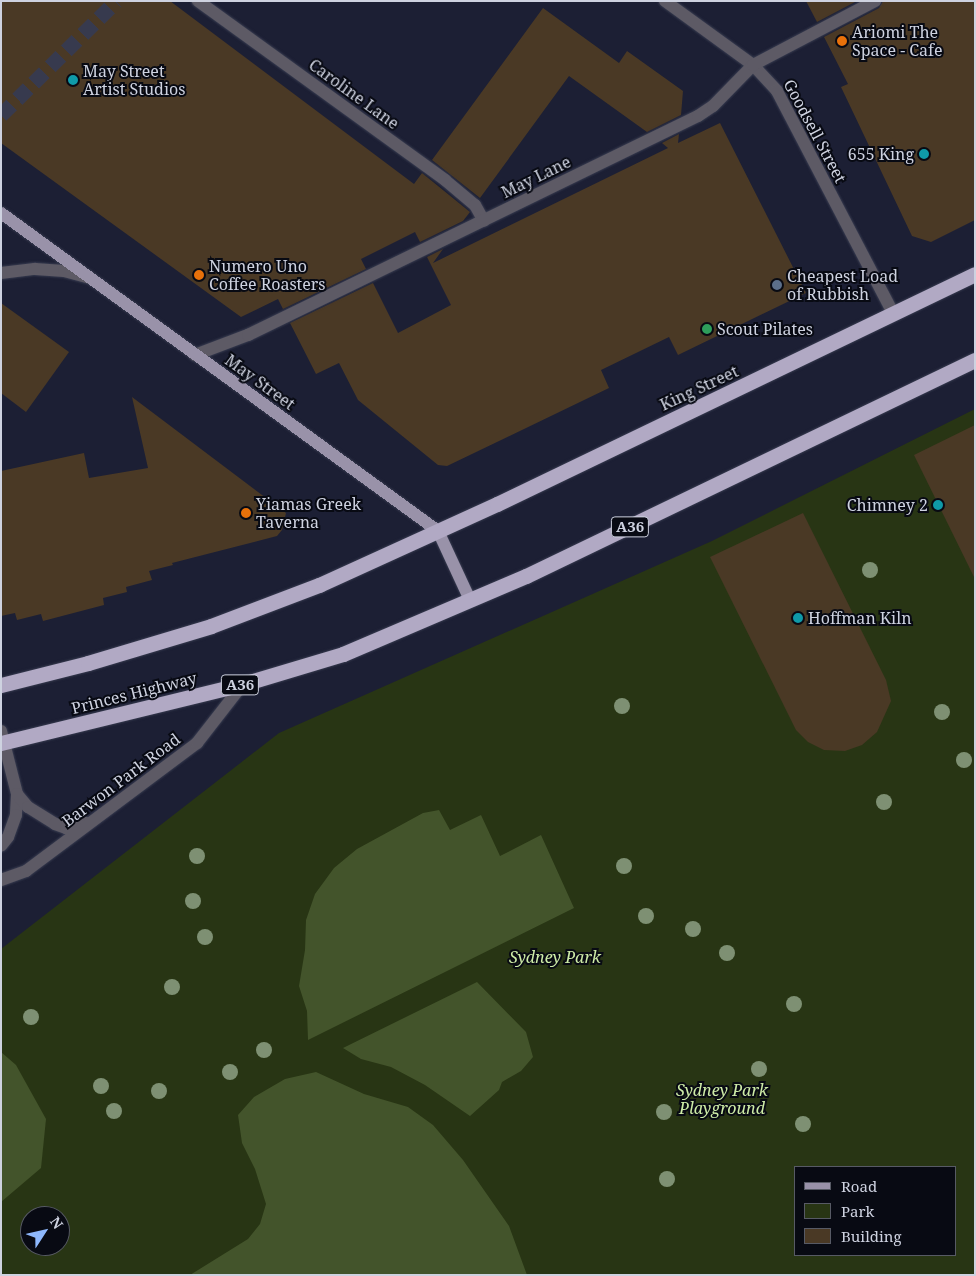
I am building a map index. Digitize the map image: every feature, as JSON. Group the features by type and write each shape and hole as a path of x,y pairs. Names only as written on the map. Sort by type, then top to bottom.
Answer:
{"highway":[{"name":"King Street","path":"438,531 975,274"},
{"name":"A36","path":"470,600 526,576 788,452 975,360"},
{"path":"1,685 81,665 210,626 319,584 438,531"},
{"name":"Princes Highway","path":"2,739 243,684 343,654 470,600"}],"main road":[{"name":"May Street","path":"1,213 438,531 470,600"}],"street":[{"name":"Caroline Lane","path":"198,1 445,180 475,206 484,221"},
{"name":"Goodsell Street","path":"665,1 753,65 777,91 893,313"},
{"name":"May Lane","path":"195,355 248,335 698,116 713,106 753,65 875,1"},
{"path":"1,273 35,269 64,271 90,278"},
{"name":"Barwon Park Road","path":"1,880 26,871 197,743 243,684"},
{"path":"1,846 8,838 16,815 17,794 2,739"},
{"path":"17,794 28,807 55,824 66,828 91,822"}],"green space":[{"name":"Sydney Park","path":"975,409 975,1275 1,1275 1,949 279,733 712,541"},
{"path":"439,810 450,830 481,815 500,856 541,835 574,908 308,1040 307,1011 299,986 305,950 306,920 315,894 334,868 357,849 423,813"},
{"path":"477,982 526,1032 533,1057 521,1071 502,1082 499,1090 470,1116 425,1085 391,1067 361,1059 343,1048"},
{"path":"1,1052 16,1065 46,1119 41,1168 1,1202"},
{"path":"316,1072 364,1094 408,1107 433,1125 463,1160 509,1226 527,1275 190,1275 248,1239 260,1224 266,1204 255,1169 242,1143 238,1115 254,1097 285,1079"}],"building":[{"path":"1,1 170,1 414,184 422,173 470,212 463,221 420,242 415,232 361,259 366,269 283,309 278,299 241,317 1,143"},
{"path":"806,1 857,1 817,22"},
{"name":"655 King","path":"883,1 975,1 975,220 931,242 912,236 841,87 848,84 824,37 879,8"},
{"path":"543,8 619,63 627,51 683,91 681,115 647,132 569,76 480,198 432,160"},
{"path":"720,123 806,293 678,355 669,337 601,370 609,388 447,466 438,465 358,400 339,363 316,374 290,323 373,283 398,333 451,305 427,257 443,249 433,263 668,148 662,143 679,134 678,143"},
{"path":"1,303 69,352 26,412 1,393"},
{"path":"132,397 286,513 282,530 277,536 172,563 173,565 149,571 152,580 126,587 127,592 103,598 104,605 43,621 41,614 17,620 15,613 1,616 1,471 84,453 89,478 148,468"},
{"path":"975,425 975,579 914,455"},
{"name":"Hoffman Kiln","path":"803,513 886,680 891,701 877,732 862,745 845,751 824,750 808,742 796,730 710,557"}],"tunnel":[{"path":"1,115 116,1"}],"place":[{"name":"Ariomi The Space - Cafe","path":"842,41"},
{"name":"May Street Artist Studios","path":"73,80"},
{"name":"655 King","path":"924,154"},
{"name":"Numero Uno Coffee Roasters","path":"199,275"},
{"name":"Cheapest Load of Rubbish","path":"777,285"},
{"name":"Scout Pilates","path":"707,329"},
{"name":"Chimney 2","path":"938,505"},
{"name":"Yiamas Greek Taverna","path":"246,513"},
{"name":"Hoffman Kiln","path":"798,618"}],"park label":[{"name":"Sydney Park Playground","path":"722,1099"}]}
